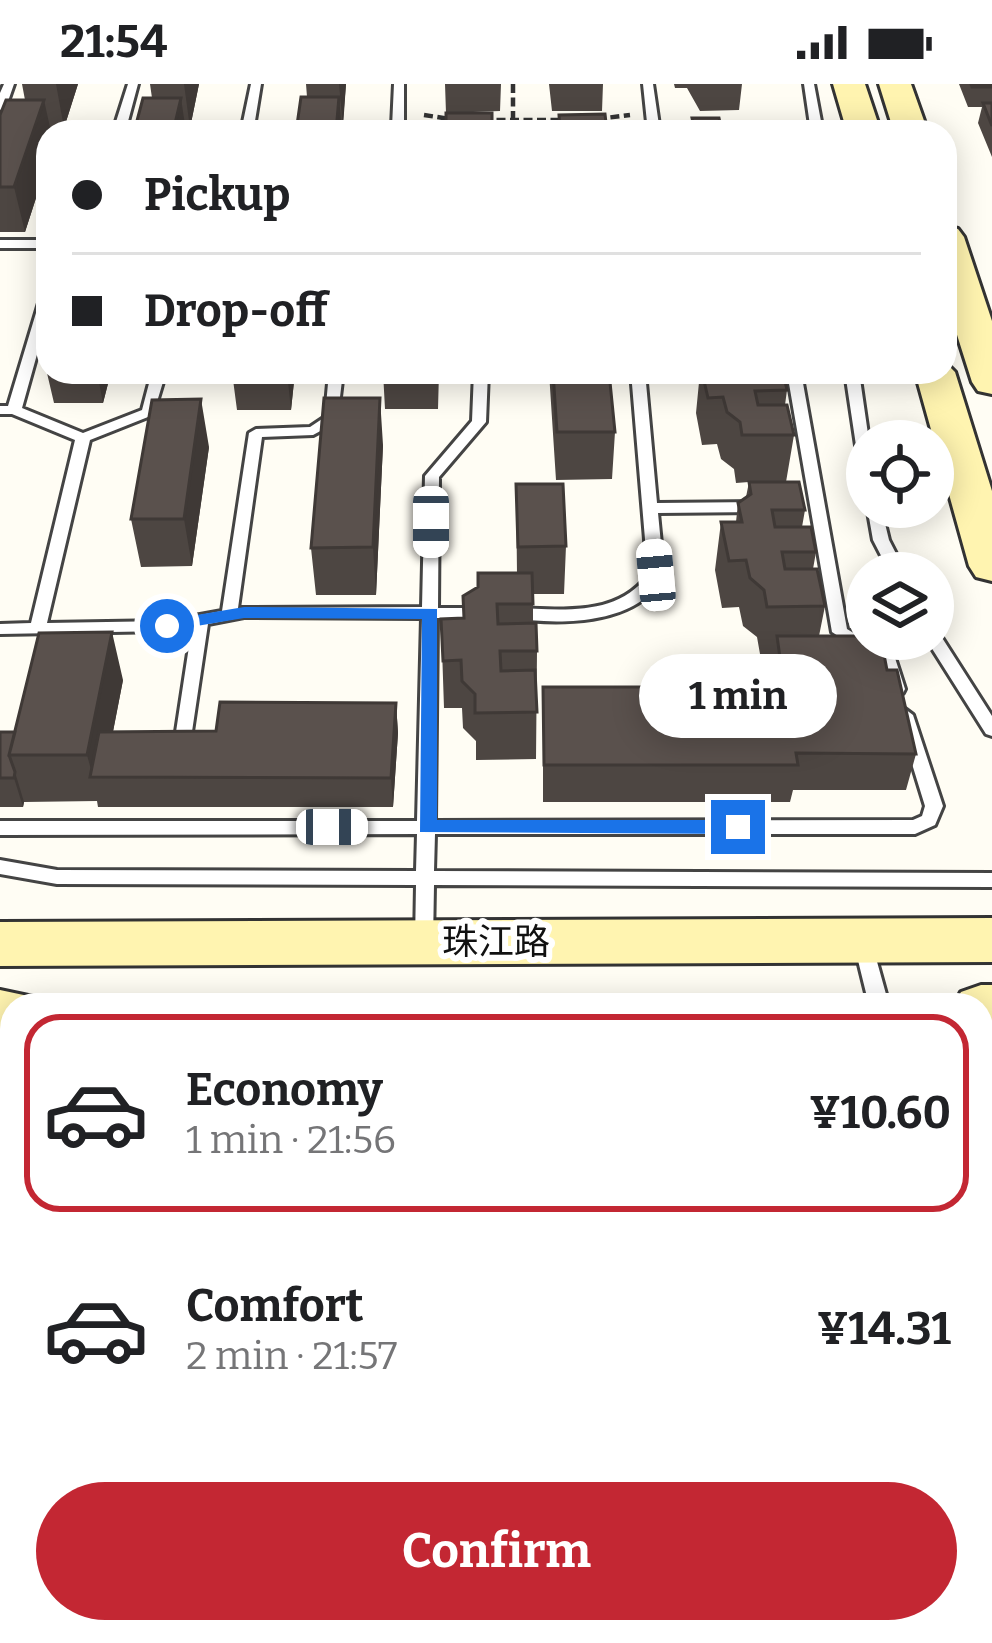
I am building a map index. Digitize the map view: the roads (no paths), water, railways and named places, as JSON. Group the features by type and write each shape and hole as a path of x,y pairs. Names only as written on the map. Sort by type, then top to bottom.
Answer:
{"main road":[{"path":"849,84 860,120"},
{"path":"896,84 907,120"},
{"path":"957,274 992,382"},
{"path":"939,384 992,566"},
{"name":"珠江路","path":"0,944 992,940"}],"lane":[{"path":"0,107 9,84"},
{"path":"122,120 133,84"},
{"path":"249,120 256,84"},
{"path":"399,84 400,120"},
{"path":"648,84 652,120"},
{"path":"809,84 815,120"},
{"path":"0,244 36,244"},
{"path":"36,327 7,410 82,438 148,412 156,384"},
{"path":"229,615 256,433 322,428 332,419 335,384"},
{"path":"424,942 432,476 479,422 481,384"},
{"path":"0,629 167,626 229,615 601,613 643,593 656,575 639,384"},
{"path":"0,828 916,827 929,820 934,806 889,662 840,632 796,384"},
{"path":"853,384 859,420"},
{"path":"38,628 82,438"},
{"path":"650,508 776,507"},
{"path":"797,507 818,507"},
{"path":"182,745 201,620"},
{"path":"948,660 992,730"},
{"path":"0,868 57,878 992,880"},
{"path":"862,940 876,993"}]}
